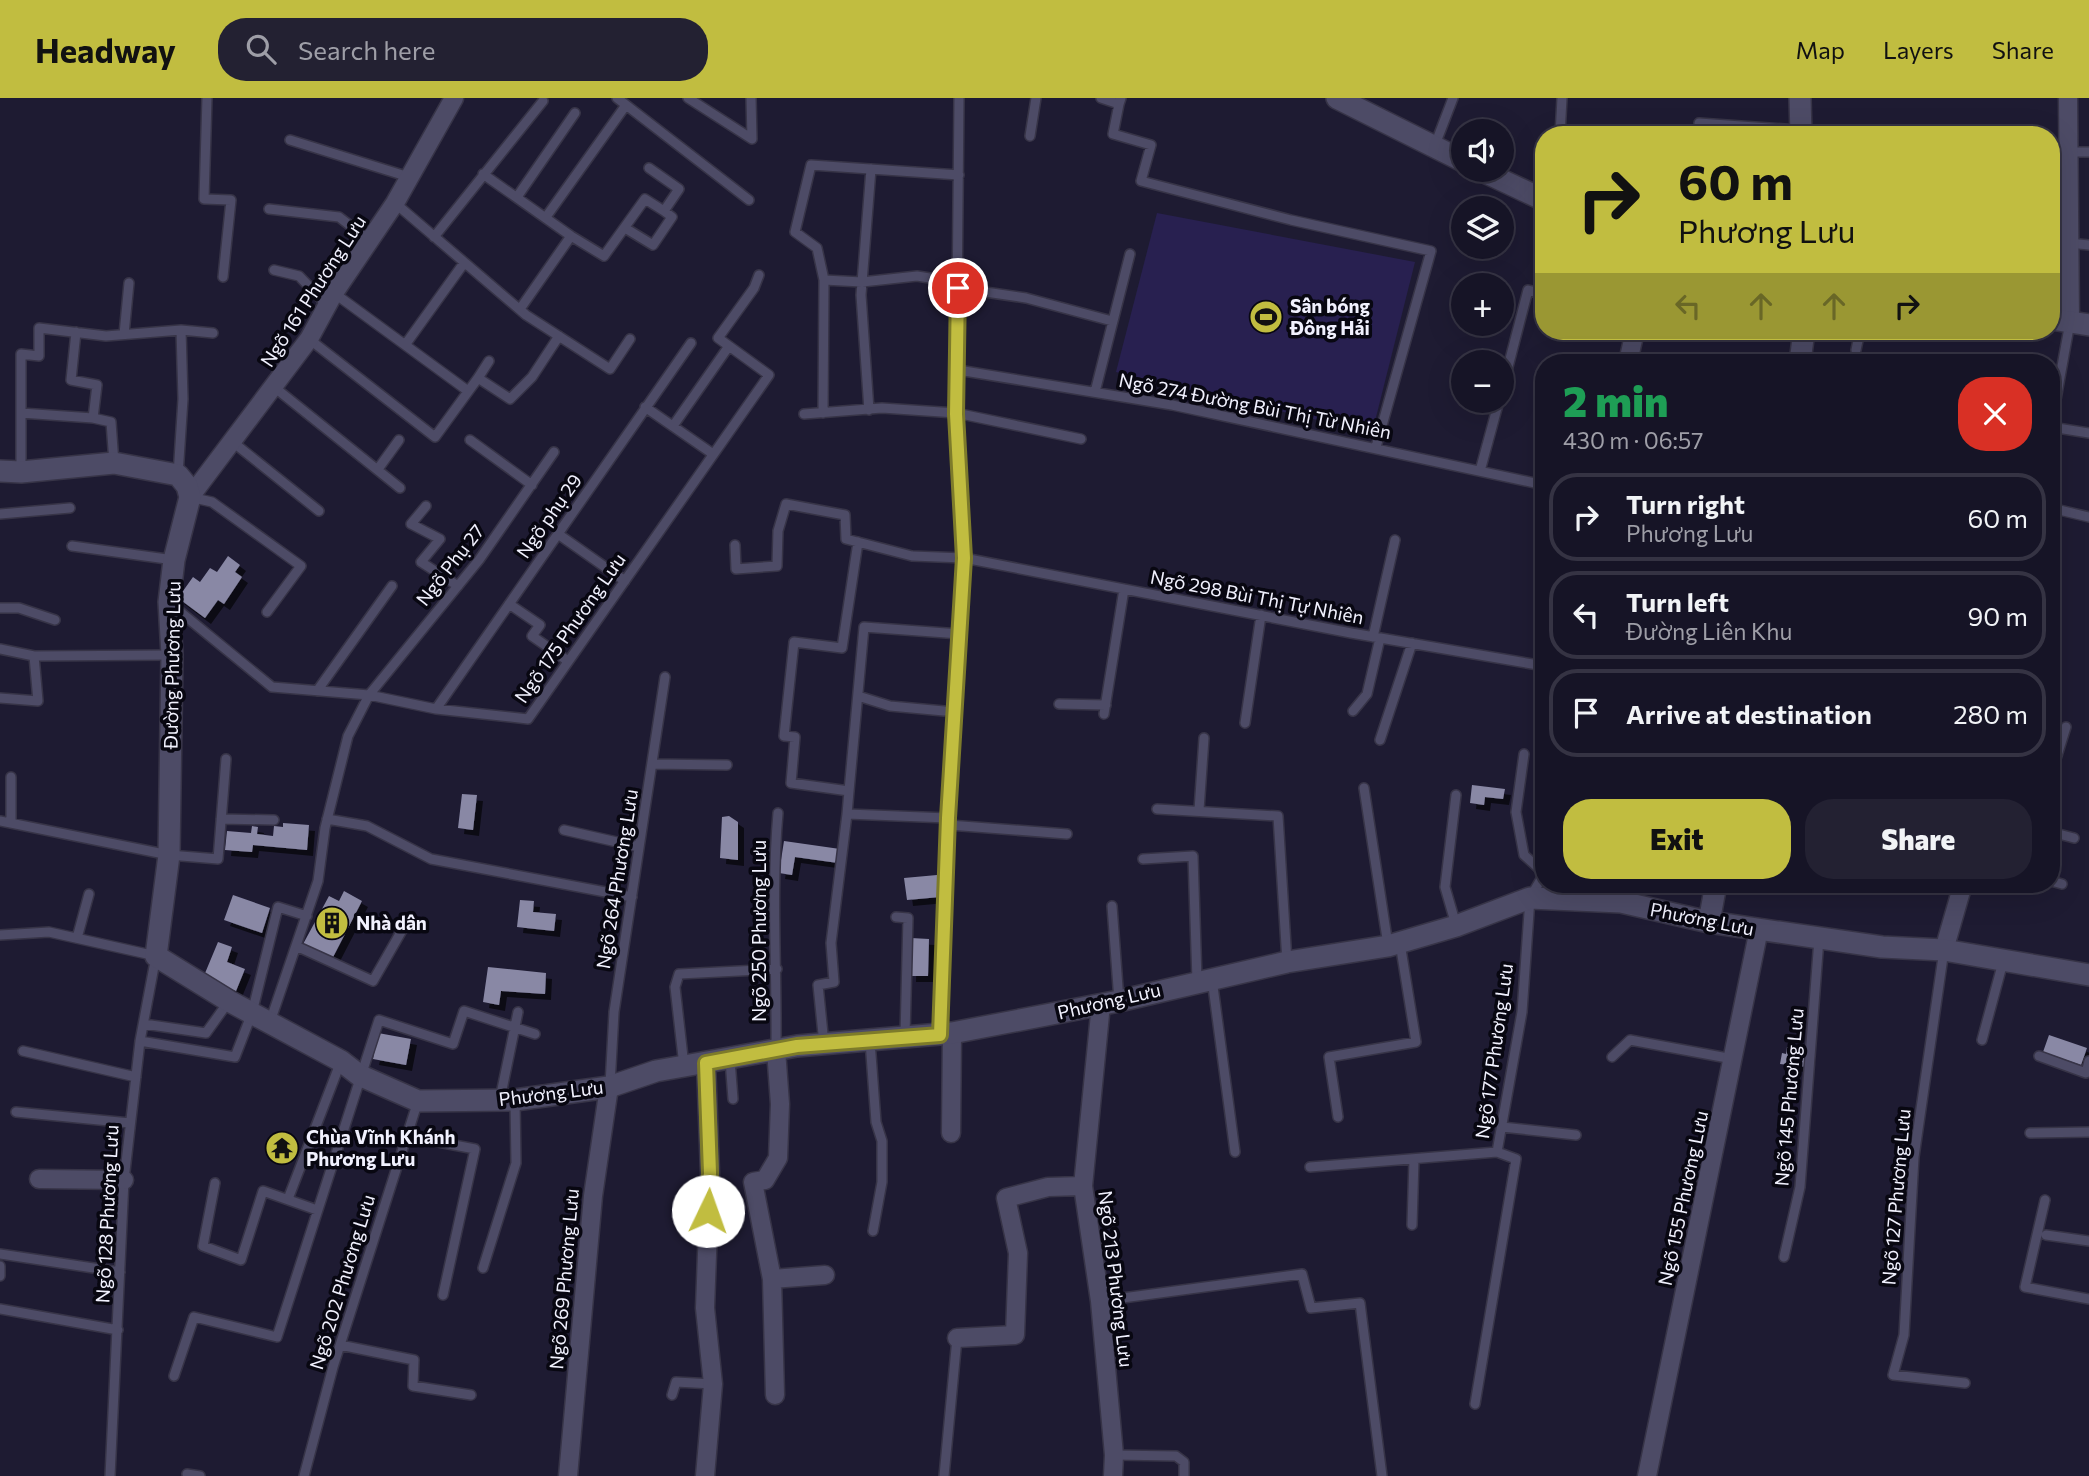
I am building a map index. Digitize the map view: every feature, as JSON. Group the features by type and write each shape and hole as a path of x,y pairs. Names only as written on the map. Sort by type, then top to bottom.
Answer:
{"street":[{"name":"Ngõ 161 Phương Lưu","path":"190,497 234,443 309,339 330,299 395,203 454,98"},
{"path":"1336,98 1451,155"},
{"path":"1800,98 1801,126"},
{"path":"2068,98 2070,322"},
{"path":"1506,182 1535,196"},
{"path":"11,472 114,463 178,475 187,486 190,497"},
{"name":"Đường Phương Lưu","path":"156,956 169,855 172,655 169,602 174,560 190,497"},
{"name":"Phương Lưu","path":"156,956 229,1001 341,1061 359,1075 418,1101 508,1100 610,1087 656,1070 776,1050 946,1034 1110,1002 1287,961 1394,945 1456,926 1530,898 1623,893 1709,922 1819,939 1944,950 2089,975"},
{"path":"1709,922 1714,893"},
{"path":"1944,950 1960,893"},
{"name":"Ngõ 155 Phương Lưu","path":"1647,1476 1759,929"},
{"name":"Ngõ 213 Phương Lưu","path":"1110,1002 1083,1186 1100,1301 1114,1455 1113,1476"},
{"path":"946,1034 951,1133"},
{"path":"775,1395 772,1279 753,1182 765,1180 778,1158 780,1104 776,1050"},
{"path":"705,1476 713,1384 705,1308 710,1173 706,1063"},
{"name":"Ngõ 269 Phương Lưu","path":"568,1476 596,1170 610,1087"},
{"path":"39,1179 124,1180"},
{"path":"957,1338 1015,1335 1018,1253 1006,1198 1048,1188 1083,1186"},
{"path":"772,1279 825,1275"}],"lane":[{"path":"207,98 204,199 231,200 223,277"},
{"path":"617,98 749,200"},
{"path":"688,98 752,139 751,98"},
{"path":"946,1034 949,822 964,558 956,414 959,98"},
{"path":"1031,135 1036,98"},
{"path":"1101,98 1120,101 1113,134 1151,145 1141,181 1291,220 1431,251 1376,447"},
{"path":"1434,147 1453,98"},
{"path":"1560,126 1562,98"},
{"path":"434,237 543,101"},
{"path":"546,217 626,105"},
{"path":"517,197 575,113"},
{"path":"1699,123 1730,126"},
{"path":"290,140 409,177"},
{"path":"2068,152 2089,152"},
{"path":"823,413 824,280 817,248 795,232 811,165 958,175"},
{"path":"649,168 679,189 664,211"},
{"path":"869,410 862,282 871,169"},
{"path":"483,174 604,256 645,199 673,217 653,245 625,228"},
{"path":"395,203 520,309 610,369 630,339"},
{"path":"270,209 339,217 371,242"},
{"path":"520,309 571,236"},
{"path":"2069,243 2089,245"},
{"path":"1095,392 1130,254"},
{"path":"405,345 464,262"},
{"path":"274,270 299,276 330,299 405,345 468,391"},
{"path":"673,426 729,346 718,338 754,288 759,275"},
{"path":"824,280 862,282 917,276 936,279 958,288 1026,298 1112,321"},
{"path":"124,334 129,284"},
{"path":"1512,350 1528,290 1535,292"},
{"path":"2060,377 2070,322"},
{"path":"11,472 21,413 21,354 39,356 39,328 124,334 181,330 213,333"},
{"path":"178,475 183,399 181,330"},
{"path":"76,332 71,380 97,385 93,418"},
{"path":"478,378 510,399 532,377 559,336"},
{"path":"309,339 435,437 489,361"},
{"path":"1856,350 1858,340"},
{"name":"Ngõ phụ 29","path":"436,709 691,344"},
{"name":"Ngõ 175 Phương Lưu","path":"169,602 272,687 369,695 436,709 528,719 769,375 729,346"},
{"name":"Ngõ 274 Đường Bùi Thị Từ Nhiên","path":"958,370 1095,392 1376,447 1535,483"},
{"path":"274,387 400,488"},
{"path":"645,407 713,454"},
{"path":"804,414 869,410 956,414 1081,439"},
{"path":"21,413 93,418 111,422 114,463"},
{"path":"1480,471 1496,413"},
{"path":"2060,428 2089,433"},
{"path":"377,469 399,440"},
{"path":"470,440 532,485"},
{"path":"234,443 319,510"},
{"name":"Ngõ Phụ 27","path":"261,1018 296,946 307,916 318,881 327,819 348,736 369,695 458,586 554,452"},
{"path":"190,497 212,502 301,566 267,612"},
{"path":"735,545 736,569 777,566 778,531 786,504 845,515 846,538 858,542 842,648 794,642 784,736 796,737 791,783 849,790"},
{"path":"426,506 411,524 440,539 421,562 458,586"},
{"path":"0,513 70,508"},
{"path":"2060,510 2089,517"},
{"path":"558,534 625,581"},
{"path":"1353,711 1367,694 1395,540"},
{"name":"Ngõ 298 Bùi Thị Tự Nhiên","path":"858,542 912,556 964,558 1535,664"},
{"path":"72,546 174,560"},
{"path":"317,691 392,586"},
{"path":"1059,704 1105,709 1124,589"},
{"path":"509,604 540,625 532,636 568,662"},
{"path":"0,608 19,608 55,620"},
{"path":"1245,723 1261,615"},
{"path":"824,1044 818,985 834,982 831,943 847,814 864,628 960,634"},
{"path":"1380,740 1412,643"},
{"path":"0,649 34,656 172,655"},
{"path":"0,698 38,701 34,656"},
{"name":"Ngõ 264 Phương Lưu","path":"610,1087 614,1012 665,677"},
{"path":"858,696 890,706 944,711"},
{"path":"2060,746 2066,727"},
{"path":"1199,810 1204,738"},
{"path":"1524,754 1516,812 1524,855 1535,865"},
{"path":"0,821 169,855 218,859 226,759"},
{"path":"652,764 727,765"},
{"path":"11,777 11,823"},
{"path":"1338,1117 1329,1057 1416,1042 1364,788"},
{"path":"1456,795 1445,887 1456,926"},
{"path":"1157,809 1278,816 1287,961"},
{"name":"Ngõ 250 Phương Lưu","path":"776,1050 777,969 773,871 778,813"},
{"path":"847,814 1067,834"},
{"path":"221,819 274,820"},
{"path":"327,819 367,826 431,859 632,897"},
{"path":"564,830 639,847"},
{"path":"2060,834 2074,838"},
{"path":"1143,859 1193,856 1204,979 1235,1152"},
{"path":"1530,898 1535,889"},
{"path":"77,938 89,894"},
{"name":"Ngõ 177 Phương Lưu","path":"1475,1404 1516,1159 1497,1152 1522,1012 1530,898"},
{"path":"1110,1002 1112,906"},
{"path":"140,1041 236,1056 261,1018 278,907 307,916"},
{"path":"896,917 908,918 904,1038"},
{"path":"0,935 50,932 156,956"},
{"path":"296,946 373,981 401,932"},
{"name":"Ngõ 145 Phương Lưu","path":"1784,1257 1800,1187 1819,939"},
{"name":"Ngõ 127 Phương Lưu","path":"1944,950 1914,1157 1904,1335 1893,1375 1965,1383"},
{"name":"Ngõ 128 Phương Lưu","path":"110,1476 124,1180 140,1041 156,956"},
{"path":"1982,1040 2003,960"},
{"path":"684,1066 675,987 679,974 777,969"},
{"path":"144,1024 206,1033 229,1001"},
{"path":"174,1376 194,1317 277,1337 359,1075 379,1020 453,1044 464,1011 536,1034"},
{"path":"483,1268 516,1163 508,1100 518,1012"},
{"path":"1612,1057 1630,1040 1733,1059"},
{"path":"870,1041 876,1122 882,1141 882,1182 873,1231"},
{"path":"23,1051 136,1077"},
{"path":"2039,1056 2086,1073 2089,1061"},
{"path":"730,1058 733,1099"},
{"path":"288,1199 341,1061"},
{"name":"Ngõ 202 Phương Lưu","path":"304,1476 340,1345 418,1101"},
{"path":"16,1112 130,1123"},
{"path":"1502,1128 1576,1135"},
{"path":"2029,1133 2089,1132"},
{"path":"407,1136 475,1149 443,1295"},
{"path":"1310,1167 1497,1152"},
{"path":"1412,1226 1414,1159"},
{"path":"215,1183 203,1246 241,1260 263,1191 317,1210"},
{"path":"2045,1200 2025,1287 2089,1299"},
{"path":"2046,1235 2089,1241"},
{"path":"0,1254 120,1272"},
{"path":"0,1266 0,1276"},
{"path":"1100,1301 1302,1274 1311,1308 1360,1303 1382,1476"},
{"path":"0,1309 118,1330"},
{"path":"944,1476 957,1338"},
{"path":"340,1345 414,1360 413,1386 471,1395"},
{"path":"672,1395 676,1382 713,1384"},
{"path":"1114,1455 1177,1456 1184,1462 1184,1476"},
{"path":"187,1474 200,1476"}],"shaded area":[{"name":"Sân bóng Đông Hải","path":"1157,213 1415,262 1372,433 1116,372"}],"building":[{"path":"228,556 240,565 235,572 242,577 224,604 218,600 205,618 178,598 193,577 200,582 210,568 217,572"},
{"path":"1472,785 1505,789 1503,799 1485,797 1484,805 1470,803"},
{"path":"462,794 477,795 473,830 458,828"},
{"path":"729,816 738,822 738,860 720,858 722,817"},
{"path":"283,823 309,825 307,850 253,845 252,852 225,850 227,831 251,833 252,826 258,827 257,834 273,836 274,826 283,827"},
{"path":"784,841 840,849 838,863 795,857 792,875 779,873"},
{"path":"937,875 940,897 907,900 904,878"},
{"name":"Nhà dân","path":"344,891 362,901 331,961 302,946 329,896 339,901"},
{"path":"233,895 270,908 262,933 224,920"},
{"path":"520,900 534,901 533,912 556,914 554,931 517,927"},
{"path":"911,938 929,939 928,976 910,976"},
{"path":"218,942 232,947 227,962 245,969 236,991 203,978"},
{"path":"488,967 546,973 545,994 501,991 499,1005 483,1002"},
{"path":"378,1033 411,1039 406,1065 373,1059"},
{"path":"2049,1035 2087,1048 2081,1065 2043,1052"},
{"path":"1787,1047 1810,1050 1808,1067 1780,1064 1782,1053 1786,1054"}],"place":[{"name":"Sân bóng Đông Hải","path":"1266,317"},
{"name":"Nhà dân","path":"332,923"},
{"name":"Chùa Vĩnh Khánh Phương Lưu","path":"282,1148"}],"route":[{"path":"708,1211 710,1173 706,1063 797,1046 940,1035 948,818 964,558 956,414 958,288"}]}
